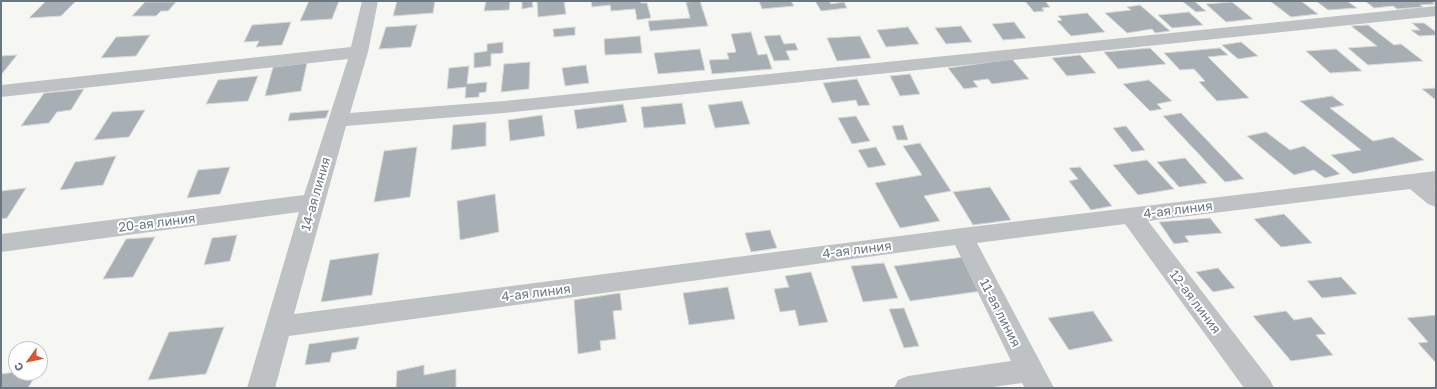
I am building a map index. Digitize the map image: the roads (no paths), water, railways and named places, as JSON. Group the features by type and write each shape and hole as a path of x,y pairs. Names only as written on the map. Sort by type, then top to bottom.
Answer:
{"street":[{"name":"14-ая линия","path":"261,388 313,202 358,52 370,1"},
{"path":"338,120 504,107 1436,12"},
{"path":"1,91 358,52"},
{"path":"1426,180 1436,199"},
{"name":"4-ая линия","path":"278,327 962,236 1426,180"},
{"name":"20-ая линия","path":"1,243 313,202"},
{"name":"12-ая линия","path":"1131,216 1260,388"},
{"name":"11-ая линия","path":"962,236 1035,379"},
{"path":"908,388 1035,379"}]}
